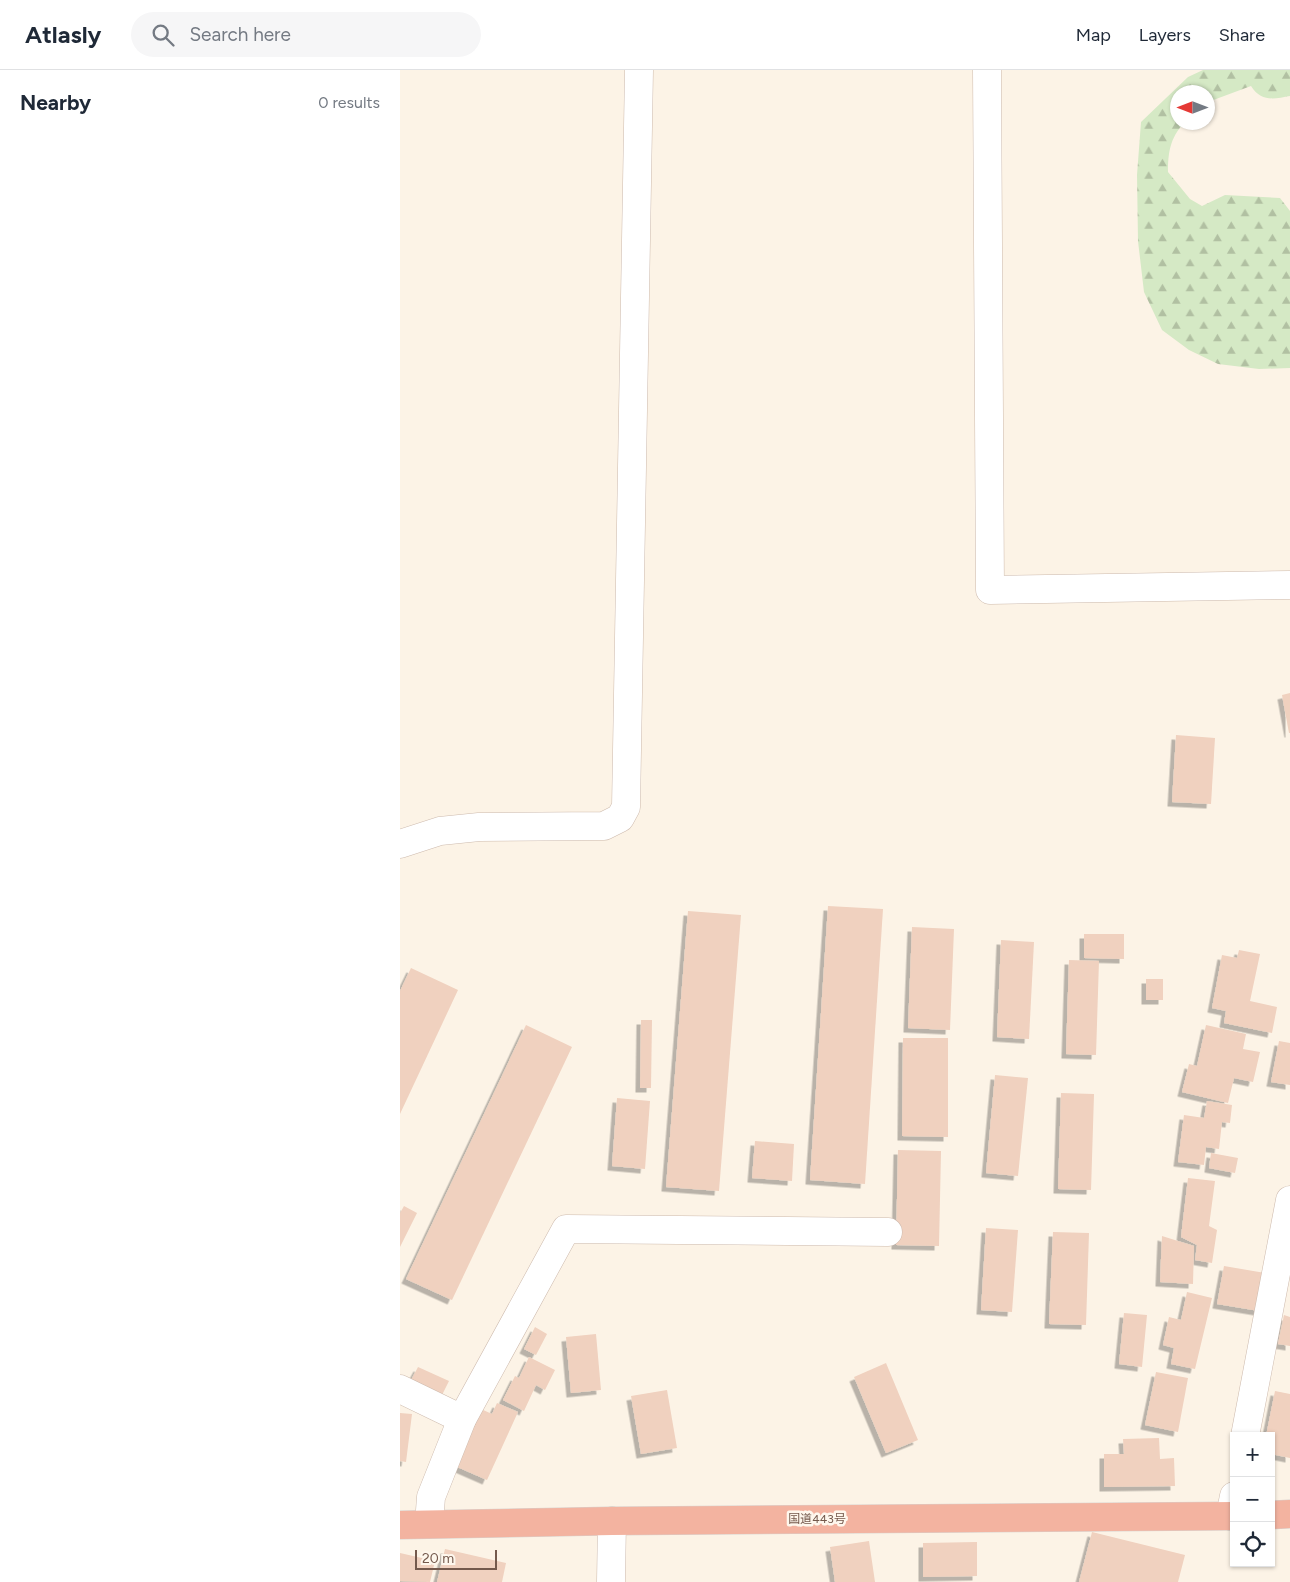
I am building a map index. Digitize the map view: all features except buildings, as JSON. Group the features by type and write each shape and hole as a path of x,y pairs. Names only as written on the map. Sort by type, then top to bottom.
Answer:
{"highway":[{"name":"国道443号","path":"400,1525 1230,1509"},
{"path":"1275,1515 1290,1514"}],"street":[{"path":"400,844 440,831 479,827 604,826 620,818 626,807 639,70"},
{"path":"987,70 990,590 1290,585"},
{"path":"1246,1432 1290,1200"},
{"path":"429,1524 431,1497 462,1419 566,1229 888,1232"},
{"path":"400,1389 462,1419"},
{"path":"611,1582 612,1521"}],"green space":[{"path":"1203,70 1290,70 1290,96 1264,97 1259,95 1251,86 1215,99 1215,85 1180,85 1188,77"},
{"path":"1170,94 1170,130 1178,130 1171,146 1168,172 1190,199 1202,206 1225,195 1280,198 1290,211 1290,368 1259,369 1218,364 1189,350 1162,330 1144,292 1138,241 1137,175 1141,122"}]}
